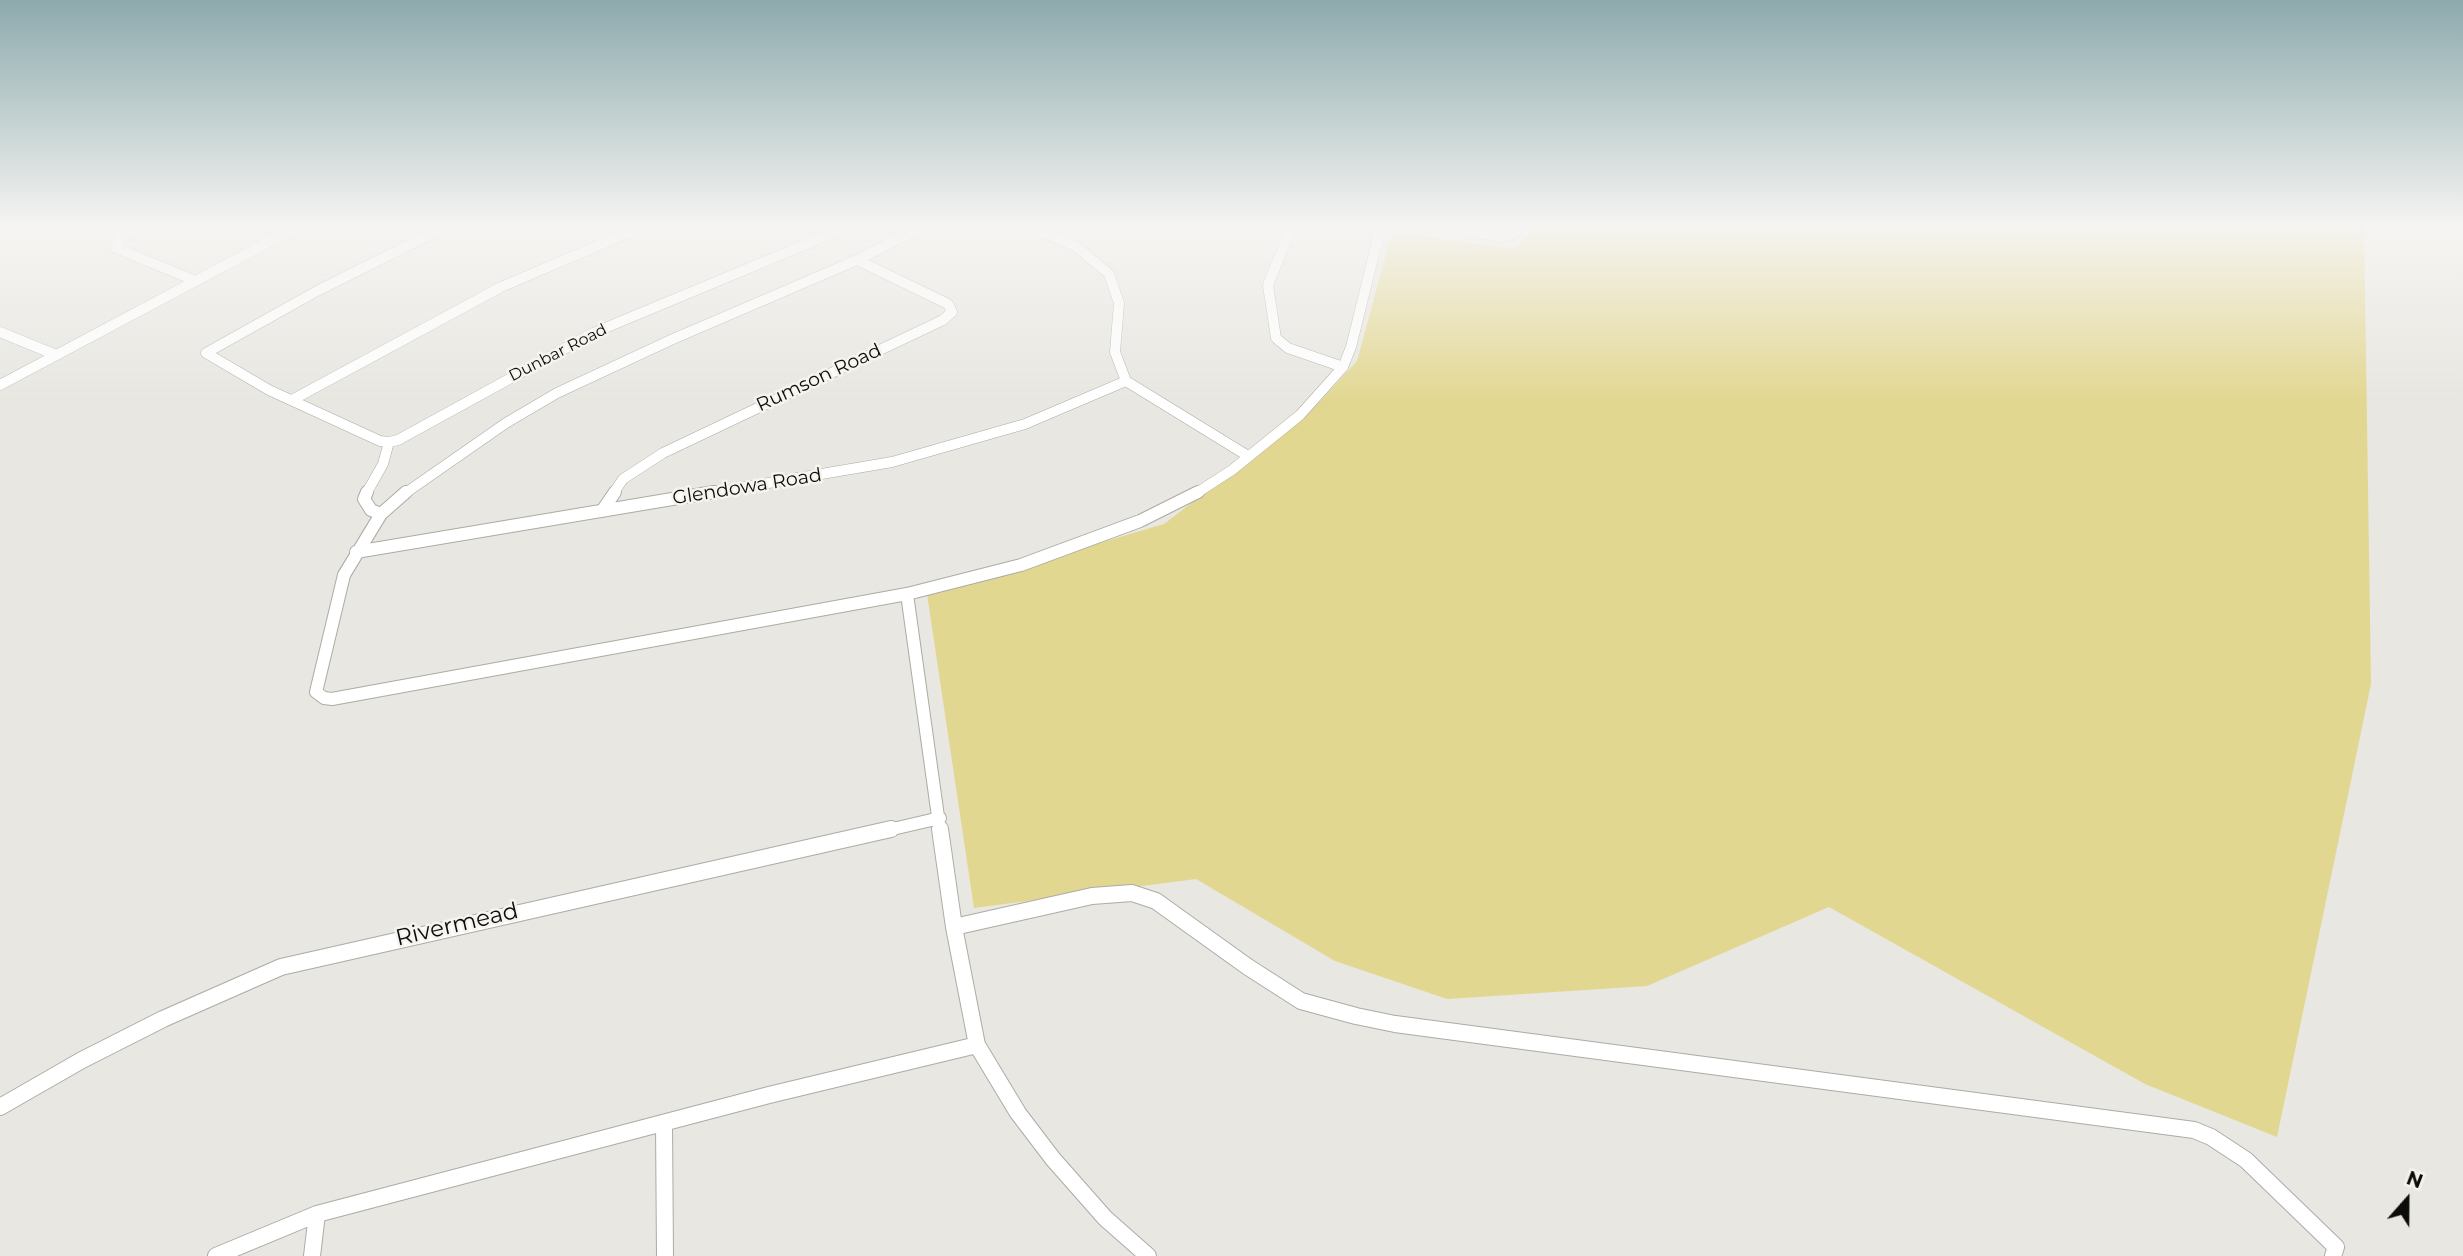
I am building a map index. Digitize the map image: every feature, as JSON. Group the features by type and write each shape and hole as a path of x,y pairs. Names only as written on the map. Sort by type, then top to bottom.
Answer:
{"street":[{"path":"0,385 189,285"},
{"path":"330,285 206,353 231,370 292,400 380,441 389,442 383,464 374,475 364,499 371,510 381,514"},
{"path":"292,400 507,285"},
{"name":"Dunbar Road","path":"389,442 398,440 593,333 709,285"},
{"path":"800,285 673,339 558,394 459,454 407,491 381,514 344,575 316,692 324,698 332,699 907,594 1021,565 1106,535 1207,488 1300,415 1343,367 1357,328 1367,285"},
{"name":"Rumson Road","path":"602,511 623,479 663,453 943,320 952,312 948,304 908,285"},
{"path":"1113,285 1119,303 1115,352 1126,381 1248,456"},
{"path":"1268,285 1276,338 1294,351 1343,367"},
{"path":"0,332 56,355"},
{"name":"Glendowa Road","path":"356,552 833,473 926,454 1025,424 1126,381"},
{"path":"907,594 954,927 977,1045 1018,1113 1060,1167 1105,1217 1148,1256"},
{"name":"Rivermead","path":"0,1107 82,1060 163,1019 281,967 940,818"},
{"path":"954,927 1092,897 1132,892 1156,901 1248,967 1301,1001 1356,1016 1409,1026 2194,1130 2211,1137 2246,1160 2336,1247 2333,1256"},
{"path":"216,1256 317,1214 977,1045"},
{"path":"664,1123 665,1256"},
{"path":"312,1256 317,1214"}],"shaded area":[{"path":"1378,285 2365,285 2371,684 2277,1137 2145,1084 1829,907 1647,986 1447,999 1335,961 1196,879 974,908 927,594 1164,524 1307,415 1357,361"}]}
